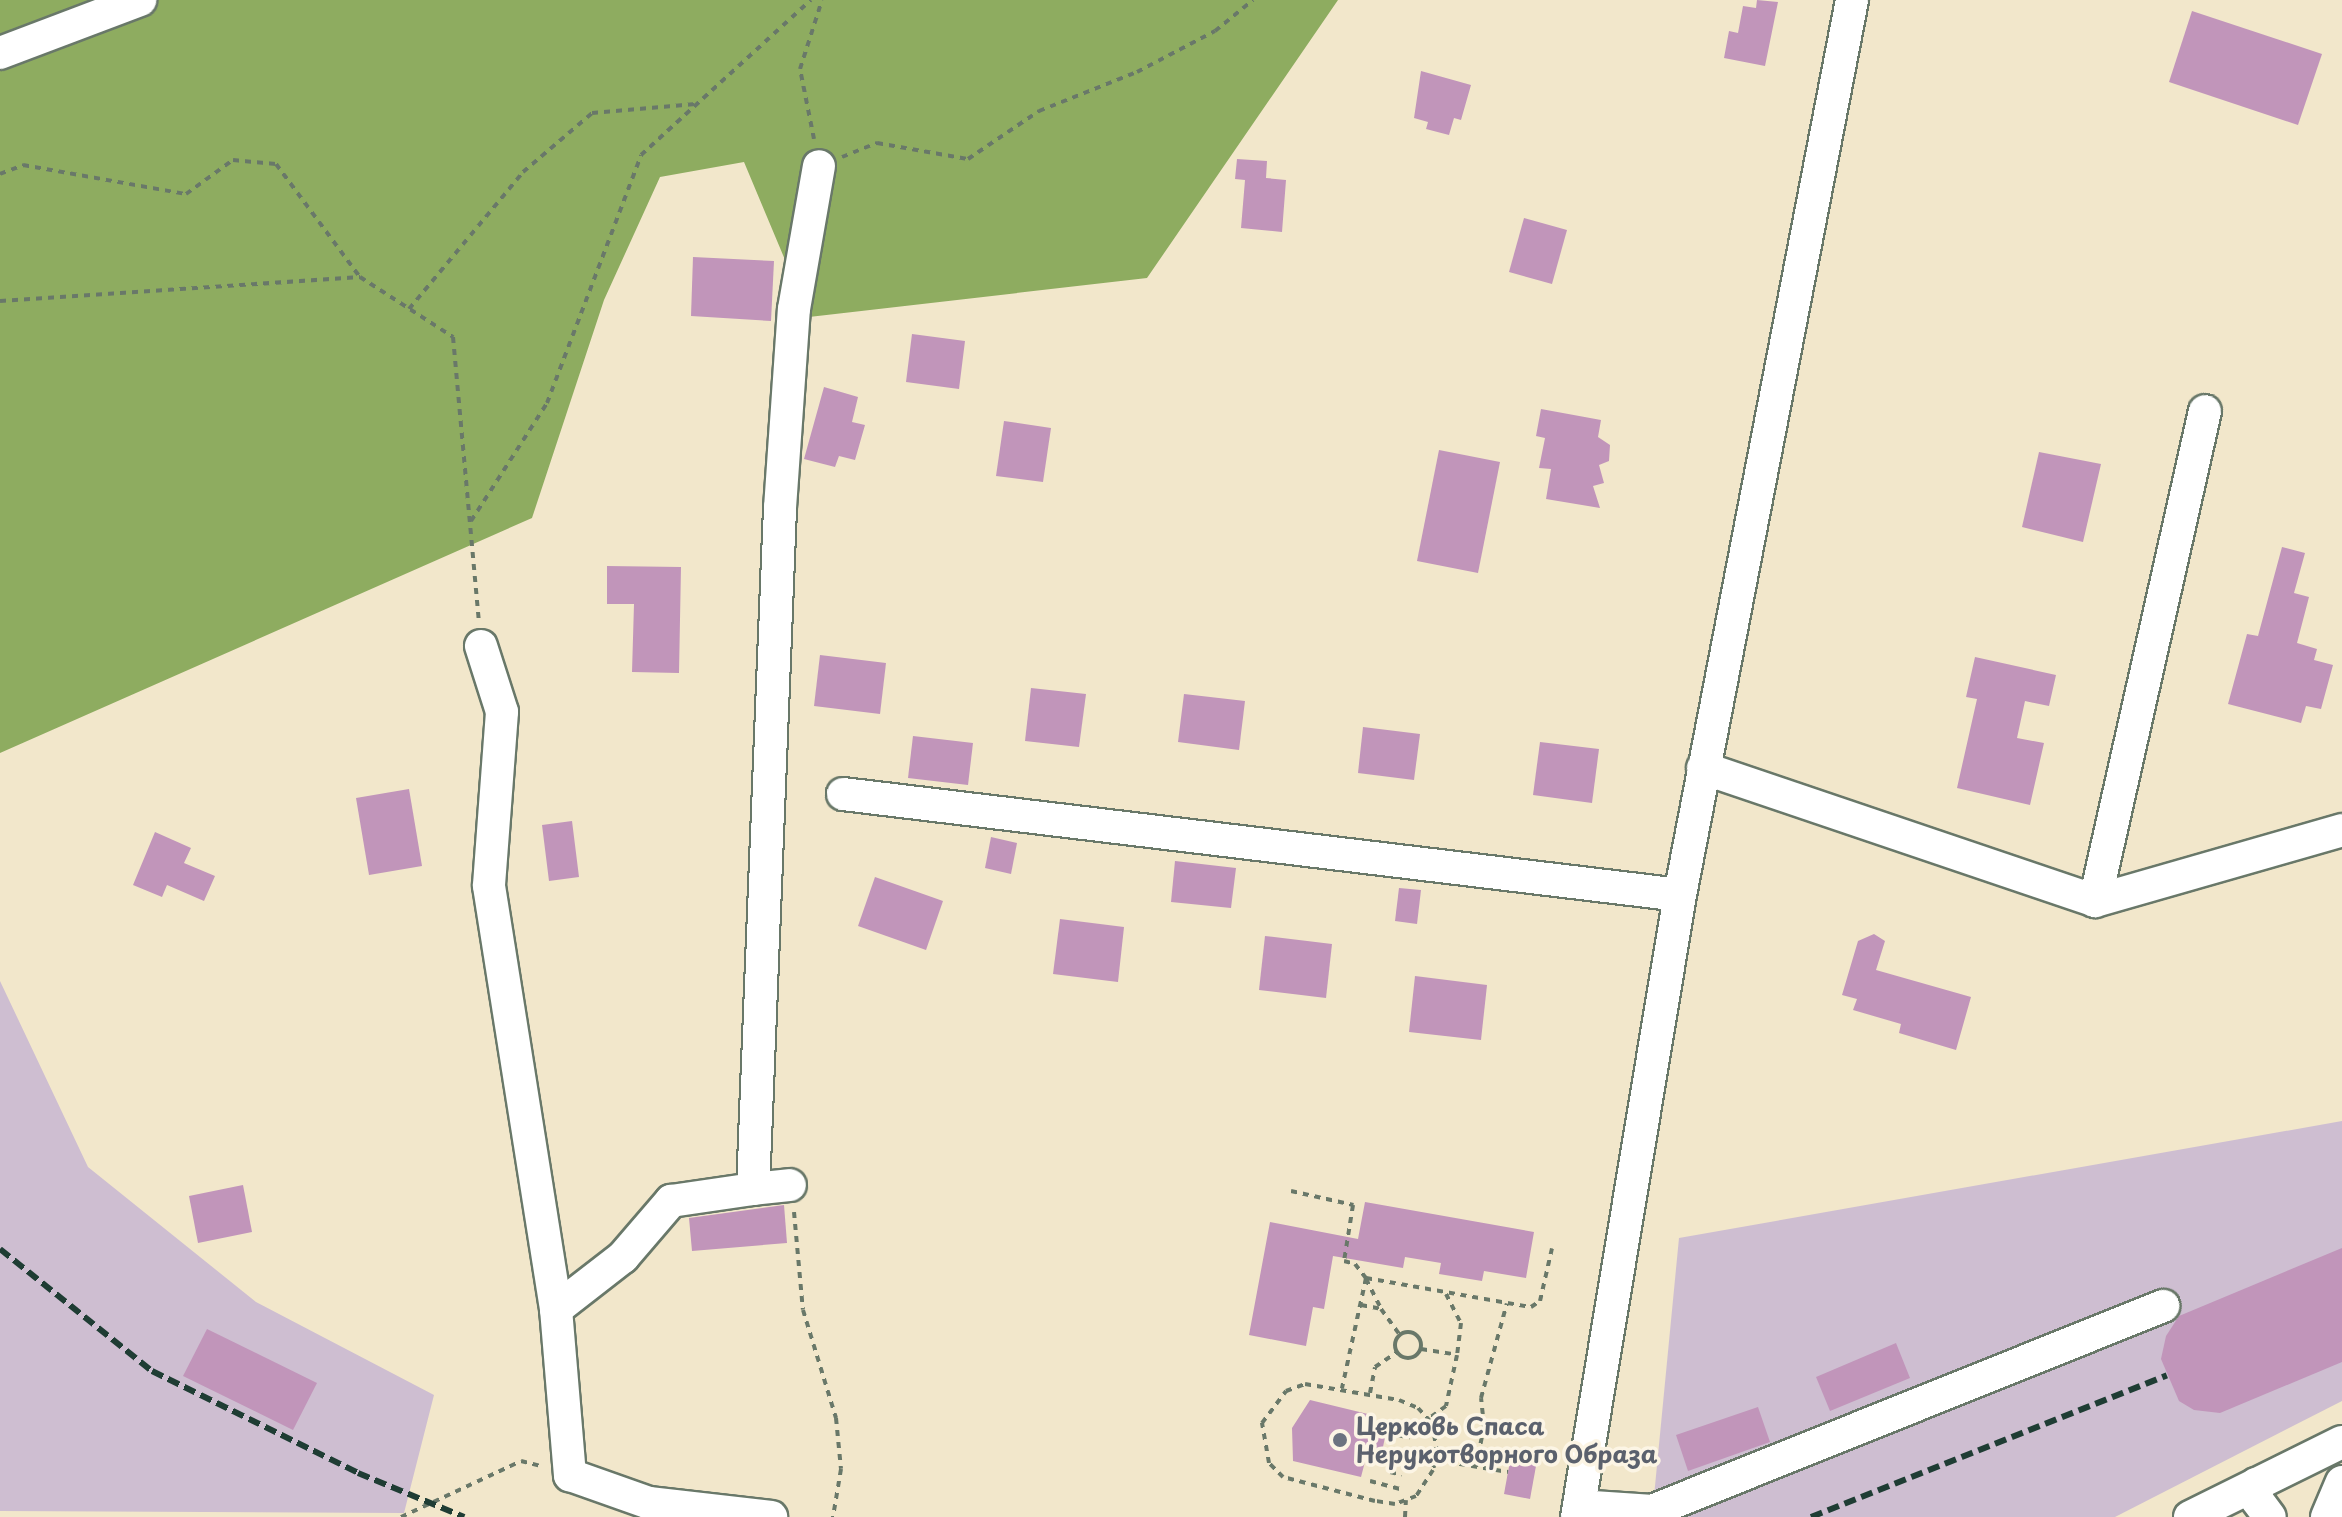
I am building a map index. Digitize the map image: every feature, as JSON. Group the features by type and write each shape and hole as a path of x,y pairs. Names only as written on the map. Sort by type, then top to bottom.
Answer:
{"street":[{"path":"0,53 140,0"},
{"path":"1852,0 1703,768 1578,1511 1652,1511 2163,1306"},
{"path":"753,1189 780,508 794,309 819,166"},
{"path":"2095,901 2205,411"},
{"path":"481,646 502,712 489,886 556,1309 570,1475 649,1503 771,1517"},
{"path":"1703,768 2095,901 2342,830"},
{"path":"843,794 1680,895"},
{"path":"556,1309 623,1257 671,1201 790,1185"},
{"path":"2190,1517 2342,1442"},
{"path":"2327,1517 2342,1482"},
{"path":"2256,1484 2257,1500 2270,1517"}],"path":[{"path":"470,523 547,403 641,155 811,0"},
{"path":"822,0 800,69 819,166 877,143 968,159 1039,111 1137,72 1215,31 1253,0"},
{"path":"409,309 523,172 592,113 696,104"},
{"path":"0,174 23,165 186,194 233,160 276,164 360,277 453,337 481,646"},
{"path":"0,301 360,277"},
{"path":"790,1185 803,1310 836,1418 841,1469 833,1517"},
{"path":"1291,1191 1353,1205 1344,1261 1355,1264 1366,1278 1381,1309 1400,1335 1397,1352 1375,1367 1370,1394"},
{"path":"1366,1278 1531,1307 1540,1301 1552,1248"},
{"path":"1342,1388 1366,1278"},
{"path":"1428,1419 1446,1406 1457,1355 1461,1323 1445,1292"},
{"path":"1476,1467 1484,1426 1481,1398 1507,1303"},
{"path":"1360,1305 1381,1309"},
{"path":"1400,1335 1416,1335 1421,1349"},
{"path":"1397,1352 1410,1358 1421,1349 1457,1355"},
{"path":"1305,1384 1342,1388 1409,1404 1428,1419 1437,1442 1436,1460 1428,1480 1406,1500 1375,1501 1283,1477 1269,1463 1262,1433 1271,1405 1305,1384"},
{"path":"1398,1435 1410,1438"},
{"path":"1395,1454 1406,1457"},
{"path":"1436,1460 1508,1472"},
{"path":"401,1517 521,1461 570,1475"},
{"path":"1390,1472 1402,1475"},
{"path":"1370,1481 1400,1489"},
{"path":"1405,1517 1406,1500"}],"shaded area":[{"path":"0,981 88,1167 256,1302 434,1395 404,1513 0,1511"},
{"path":"2342,1121 2342,1401 2115,1517 1652,1517 1679,1238"}],"green space":[{"path":"0,0 1338,0 1147,278 809,317 744,162 660,177 604,300 532,518 0,753"}],"building":[{"path":"1757,0 1778,2 1765,66 1724,58 1729,31 1738,33 1743,6 1756,8"},
{"path":"2192,11 2322,54 2298,125 2169,82"},
{"path":"1421,71 1471,85 1461,120 1454,118 1449,135 1426,129 1428,122 1414,118"},
{"path":"1237,159 1267,161 1266,178 1286,180 1282,232 1241,228 1245,180 1235,179"},
{"path":"1524,218 1567,230 1552,284 1509,272"},
{"path":"693,257 774,261 771,321 691,316"},
{"path":"912,334 965,341 959,389 906,382"},
{"path":"824,387 858,397 852,422 865,425 855,460 839,456 835,467 804,459"},
{"path":"1541,409 1601,420 1598,437 1610,445 1609,461 1599,465 1604,483 1593,486 1600,508 1546,499 1551,469 1539,468 1545,438 1536,436"},
{"path":"1004,421 1051,428 1043,482 996,476"},
{"path":"1439,450 1500,462 1478,573 1417,561"},
{"path":"2039,452 2101,464 2083,542 2022,527"},
{"path":"2282,547 2305,553 2294,593 2309,597 2297,643 2317,649 2314,660 2333,665 2321,709 2306,706 2301,723 2228,704 2247,634 2258,636"},
{"path":"607,566 681,567 679,673 632,672 634,604 607,604"},
{"path":"820,655 886,663 880,714 814,706"},
{"path":"1975,657 2056,675 2049,706 2025,701 2017,738 2044,743 2030,805 1957,788 1977,699 1966,697"},
{"path":"1031,688 1086,694 1079,747 1025,741"},
{"path":"1184,694 1245,701 1239,750 1178,742"},
{"path":"1363,727 1420,734 1414,780 1358,773"},
{"path":"913,736 973,743 968,785 908,778"},
{"path":"1540,742 1599,749 1592,803 1533,795"},
{"path":"409,789 422,866 369,875 356,798"},
{"path":"572,821 579,877 549,881 542,825"},
{"path":"155,832 191,848 184,863 215,876 204,901 167,885 162,897 133,885"},
{"path":"991,837 1017,843 1011,874 985,868"},
{"path":"1175,861 1236,868 1231,908 1171,902"},
{"path":"875,877 943,901 926,950 858,926"},
{"path":"1399,888 1421,890 1417,924 1395,921"},
{"path":"1060,919 1124,927 1118,982 1053,974"},
{"path":"1874,934 1885,941 1876,970 1971,997 1956,1050 1899,1033 1901,1024 1853,1010 1857,999 1842,995 1858,941"},
{"path":"1265,936 1332,944 1326,998 1259,990"},
{"path":"1415,976 1487,985 1481,1040 1409,1032"},
{"path":"243,1185 252,1232 198,1243 189,1196"},
{"path":"1365,1202 1534,1232 1526,1278 1484,1271 1482,1281 1439,1274 1441,1263 1405,1257 1403,1268 1333,1256 1324,1309 1313,1307 1306,1346 1249,1335 1270,1222 1358,1239"},
{"path":"784,1205 787,1243 692,1251 689,1218"},
{"path":"2342,1248 2342,1362 2220,1413 2194,1410 2179,1401 2161,1359 2166,1336 2179,1316"},
{"path":"207,1329 317,1383 293,1430 183,1376"},
{"path":"1896,1343 1910,1378 1830,1411 1816,1377"},
{"name":"Церковь Спаса Нерукотворного Образа","path":"1310,1400 1376,1416 1371,1434 1385,1437 1380,1462 1366,1458 1361,1477 1293,1461 1292,1428"},
{"path":"1758,1407 1770,1442 1688,1471 1676,1435"},
{"path":"1512,1450 1538,1455 1530,1499 1504,1494"}],"railway":[{"path":"0,1249 152,1371 358,1473 464,1517"},
{"path":"1811,1517 2167,1375"}],"place":[{"name":"Церковь Спаса Нерукотворного Образа","path":"1340,1440"}]}
